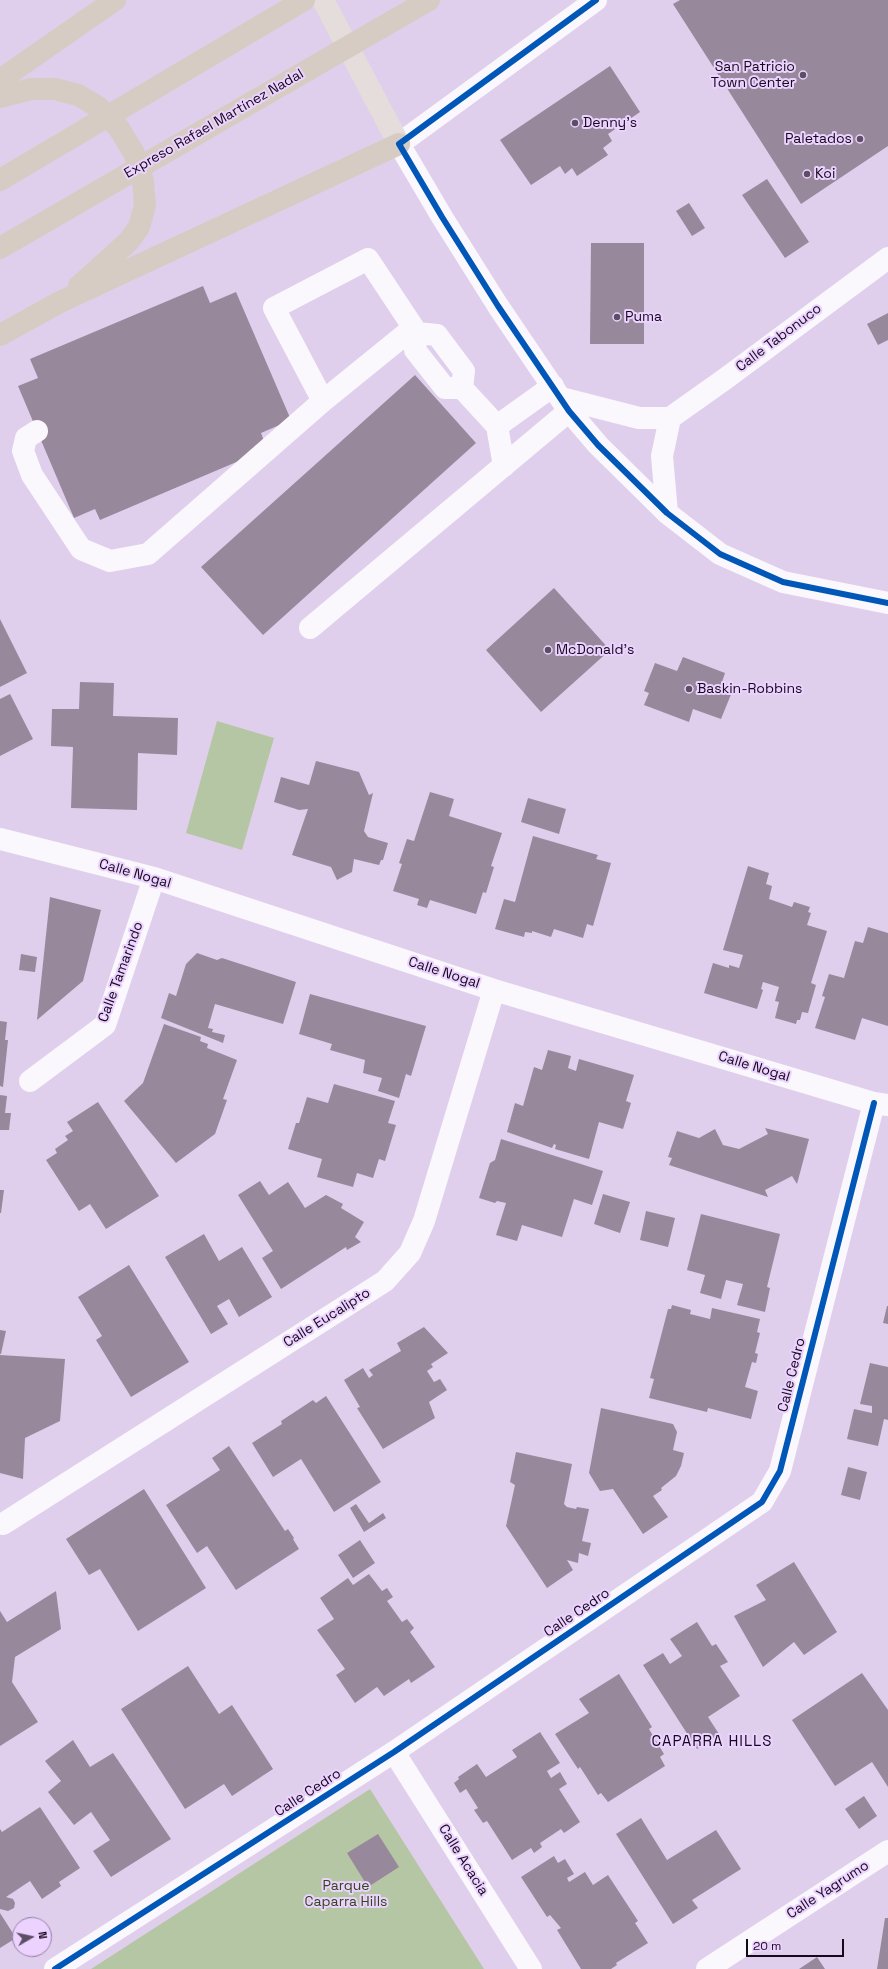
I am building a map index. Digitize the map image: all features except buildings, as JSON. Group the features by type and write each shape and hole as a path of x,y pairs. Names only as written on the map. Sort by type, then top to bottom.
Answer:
{"highway":[{"path":"0,80 115,0"},
{"path":"0,180 304,0"},
{"name":"Expreso Rafael Martínez Nadal","path":"0,248 429,0"},
{"path":"0,98 32,89 55,89 78,95 97,106 118,127 134,153 143,180 146,205 139,227 129,242 60,302"},
{"path":"0,335 60,302 399,144"}],"main road":[{"path":"323,0 399,144"}],"street":[{"path":"596,0 399,144 442,217 498,306 561,399 598,445 667,513 720,554 783,582 888,603"},
{"name":"Calle Tabonuco","path":"670,418 725,380 888,258"},
{"path":"323,401 274,308 368,259 415,330 437,335 464,372 462,388 497,426 504,466"},
{"path":"37,431 26,438 23,451 32,475 81,549 110,561 148,554 323,401 415,330"},
{"path":"310,628 504,466 561,399"},
{"path":"497,426 561,399 610,409 639,418 670,418 662,456 667,513"},
{"name":"Calle Nogal","path":"0,839 154,878 494,990 881,1104"},
{"name":"Calle Tamarindo","path":"30,1081 105,1025 154,878"},
{"name":"Calle Eucalipto","path":"3,1524 385,1281 410,1253 424,1221 494,990"},
{"name":"Calle Cedro","path":"55,1969 394,1752 762,1502 780,1471 881,1104"},
{"name":"Calle Acacia","path":"394,1752 531,1969"},
{"name":"Calle Yagrumo","path":"707,1969 888,1850"}],"green space":[{"path":"217,721 274,738 242,850 186,833"},
{"name":"Parque Caparra Hills","path":"370,1789 484,1969 91,1969"}],"cycle path":[{"path":"596,0 399,144 442,217 498,306 569,411 598,445 667,513 720,554 783,582 888,603"},
{"path":"55,1969 394,1752 762,1502 780,1471 874,1103"}],"place":[{"name":"San Patricio Town Center","path":"803,75"},
{"name":"Denny's","path":"575,123"},
{"name":"Paletados","path":"860,139"},
{"name":"Koi","path":"807,174"},
{"name":"Puma","path":"617,317"},
{"name":"McDonald's","path":"548,650"},
{"name":"Baskin-Robbins","path":"689,689"}],"district":[{"name":"CAPARRA HILLS","path":"712,1742"}]}
